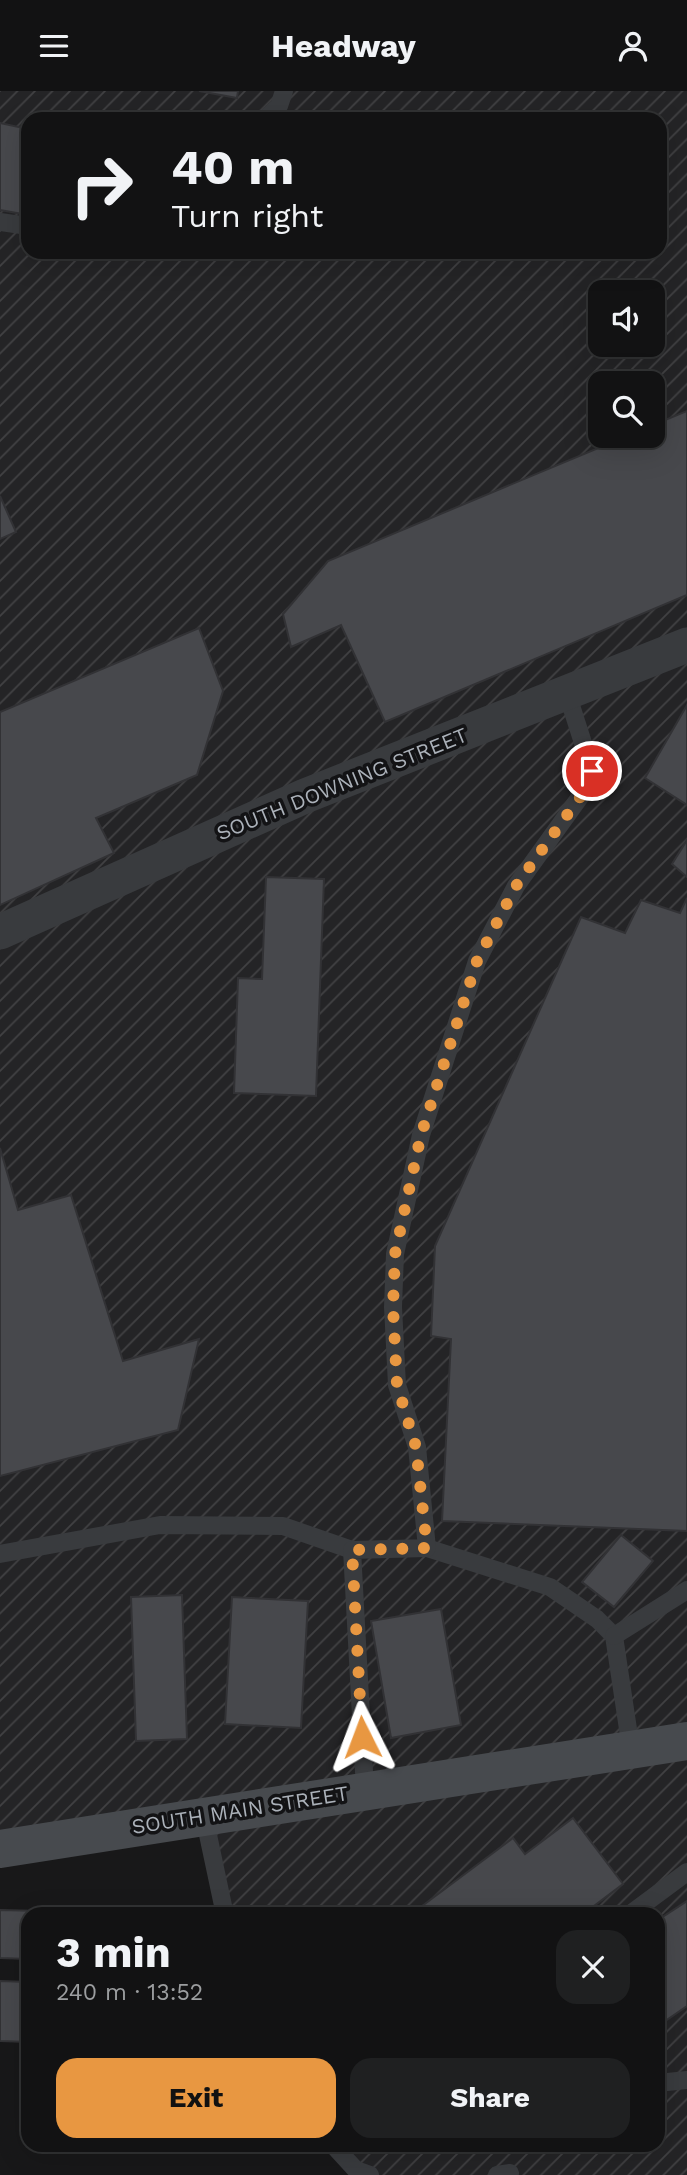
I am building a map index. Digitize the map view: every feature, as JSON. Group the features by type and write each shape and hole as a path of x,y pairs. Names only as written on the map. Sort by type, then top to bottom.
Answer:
{"main road":[{"name":"SOUTH MAIN STREET","path":"0,1849 687,1741"}],"street":[{"name":"SOUTH DOWNING STREET","path":"0,932 305,796 687,645"}],"lane":[{"path":"273,112 279,106 284,91"},
{"path":"0,222 21,225"},
{"path":"427,1548 416,1447 397,1385 393,1307 395,1254 421,1135 477,961 516,886 585,790 592,771 567,693"},
{"path":"0,1554 160,1525 282,1526 352,1550 427,1548 550,1587 597,1619 614,1636 631,1749"},
{"path":"352,1550 365,1790"},
{"path":"614,1636 687,1590"},
{"path":"204,1816 223,1907"},
{"path":"640,1907 687,1872"},
{"path":"665,2082 687,2080"},
{"path":"339,2152 356,2170 370,2175"}],"shaded area":[{"path":"0,91 687,91 687,2175 370,2175 341,2152 665,2152 665,1907 223,1907 203,1816 0,1849"}],"building":[{"path":"199,91 238,91 237,98"},
{"path":"0,123 21,128 21,214 0,210"},
{"path":"687,411 687,595 385,722 341,625 291,647 283,614 328,561 598,448 665,448 665,420"},
{"path":"0,496 16,532 0,539"},
{"path":"199,628 223,691 197,775 96,818 114,853 0,905 0,712"},
{"path":"687,705 687,805 645,778"},
{"path":"687,840 687,877 672,864"},
{"path":"266,877 324,879 316,1096 234,1093 238,978 262,979"},
{"path":"687,898 687,1531 442,1521 451,1339 431,1336 435,1246 581,917 625,933 641,900 680,913"},
{"path":"0,1148 18,1210 71,1195 123,1361 199,1339 178,1430 0,1476"},
{"path":"621,1535 653,1561 614,1607 582,1582"},
{"path":"182,1595 187,1739 136,1741 131,1597"},
{"path":"232,1597 308,1601 301,1728 225,1724"},
{"path":"441,1609 461,1725 391,1738 371,1621"},
{"path":"573,1818 623,1884 593,1907 421,1907 513,1838 525,1854"},
{"path":"687,1901 687,2006 665,2021 665,1915"},
{"path":"0,1910 21,1911 21,1959 0,1958"},
{"path":"0,1981 21,1982 21,2042 0,2041"}],"route":[{"path":"362,1737 352,1550 427,1548 416,1447 397,1385 393,1307 395,1254 421,1135 477,961 516,886 585,790 592,771"}]}
